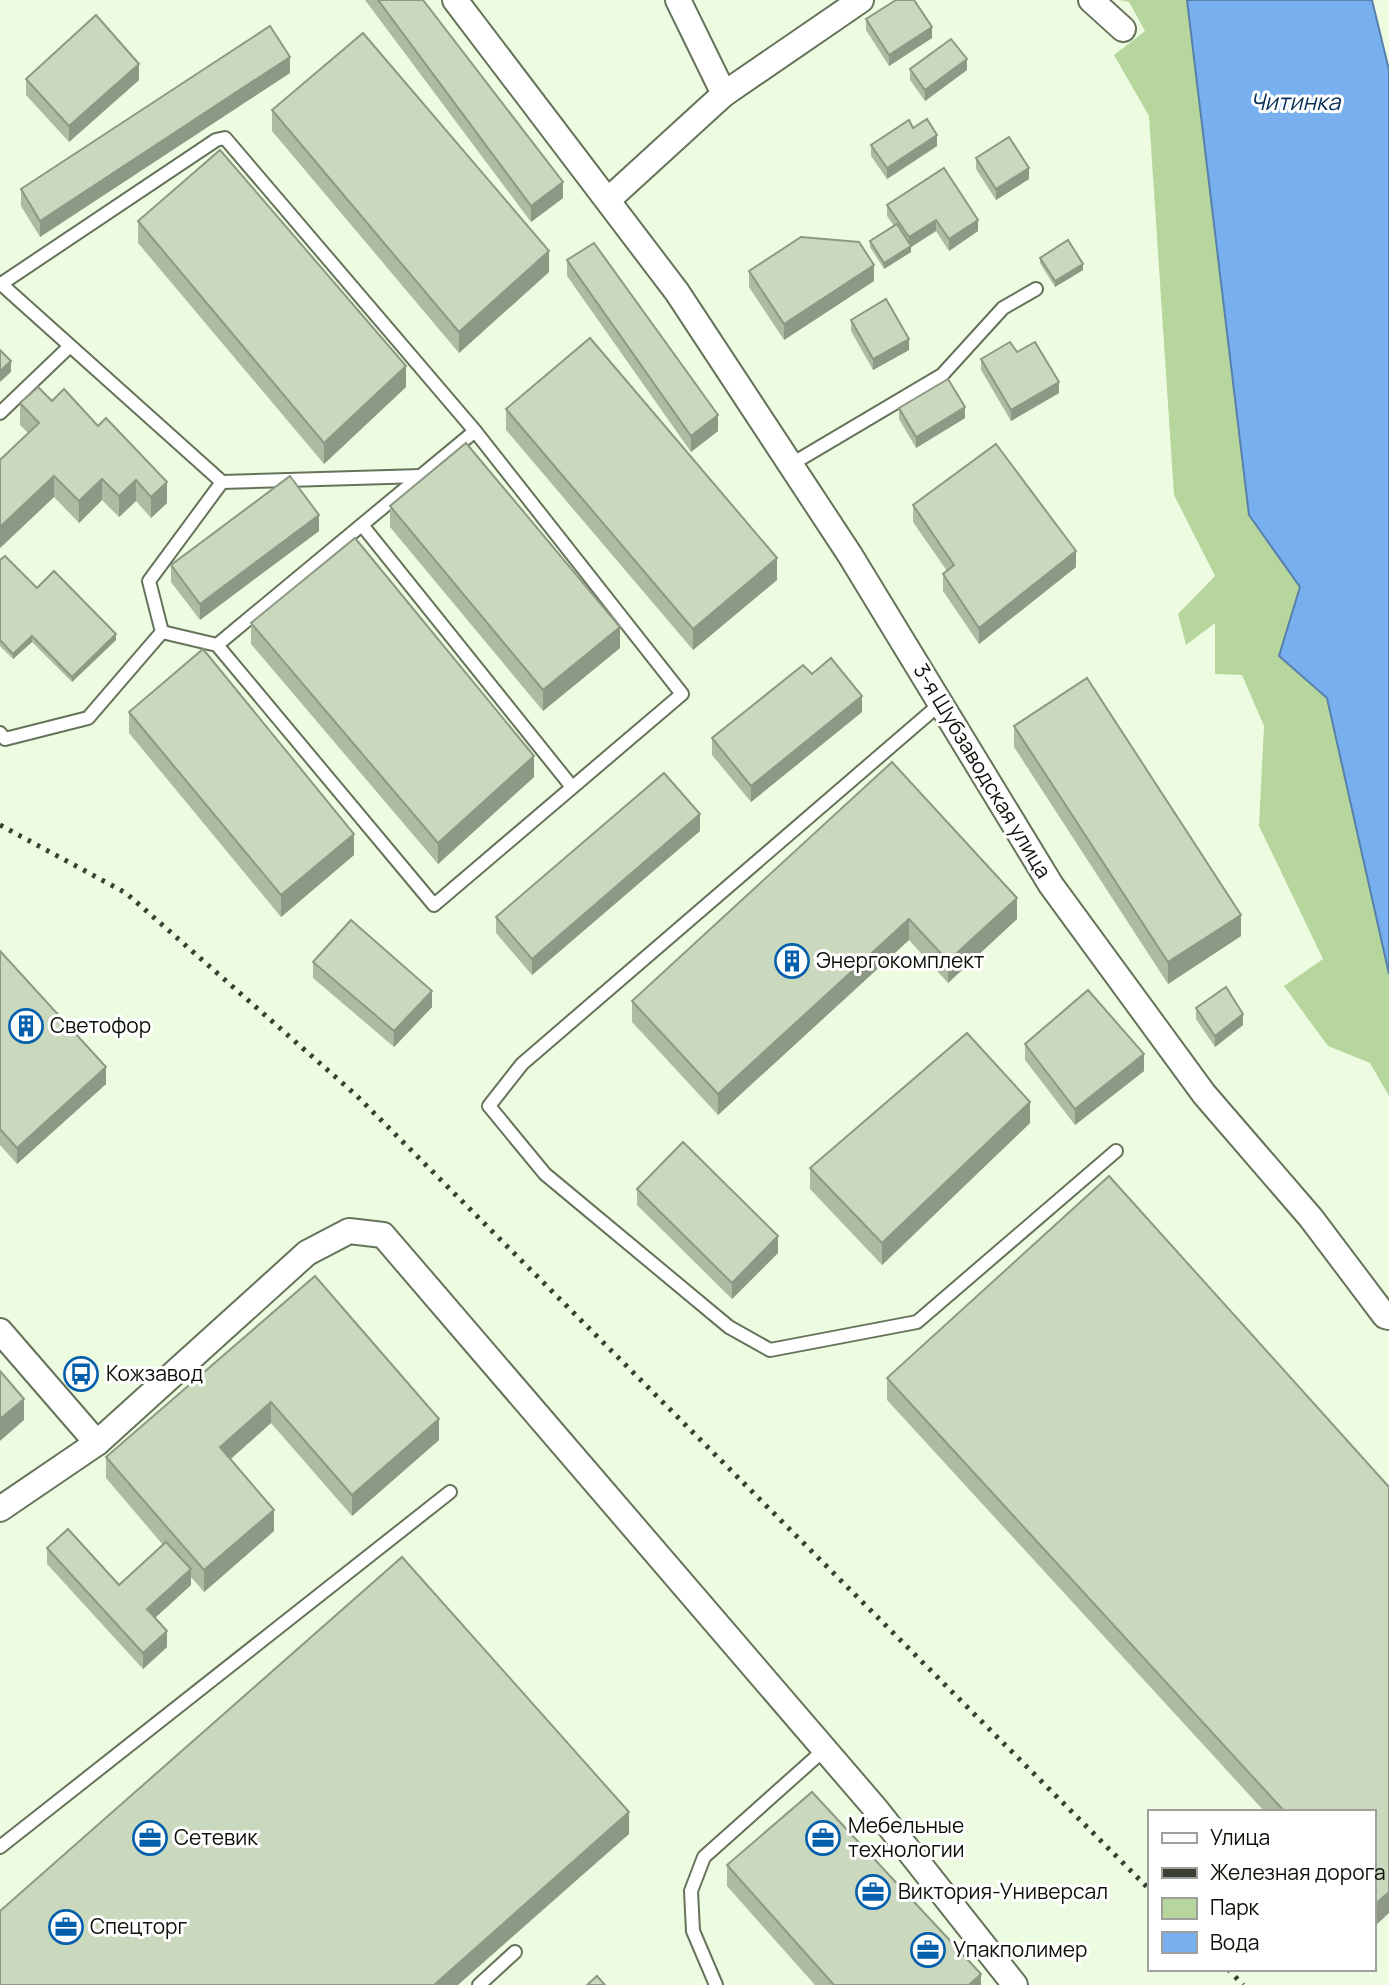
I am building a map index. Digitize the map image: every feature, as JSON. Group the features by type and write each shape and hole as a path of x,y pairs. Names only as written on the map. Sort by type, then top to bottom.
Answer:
{"street":[{"name":"3-я Шубзаводская улица","path":"455,0 677,292 790,465 1051,886 1188,1072 1311,1218 1385,1316 1389,1317"},
{"path":"678,0 724,94"},
{"path":"608,201 724,94 862,0"},
{"path":"1091,0 1123,29"},
{"path":"0,1509 97,1443 307,1252 349,1231 383,1235 825,1749 1015,1985"},
{"path":"0,1331 97,1443"}],"lane":[{"path":"162,632 217,645 433,905 682,694 475,431 232,142 225,138 216,140 1,284 222,482 421,476"},
{"path":"790,465 942,374 1003,308 1036,289"},
{"path":"0,413 70,345"},
{"path":"217,645 475,431"},
{"path":"162,632 149,581 222,482"},
{"path":"362,525 572,787"},
{"path":"0,733 5,739 88,718 162,632"},
{"path":"940,704 522,1064 489,1107 545,1174 729,1327 770,1350 917,1322 1116,1151"},
{"path":"0,1847 450,1492"},
{"path":"716,1985 694,1931 691,1891 704,1857 825,1749"},
{"path":"479,1985 515,1952"}],"green space":[{"path":"1119,0 1187,0 1249,515 1300,587 1279,656 1327,698 1389,974 1389,1096 1370,1063 1328,1046 1284,986 1323,959 1259,826 1264,726 1242,675 1215,674 1215,623 1186,645 1178,614 1215,576 1174,495 1149,116 1114,55 1145,31 1129,2"}],"water":[{"name":"Читинка","path":"1187,0 1372,0 1389,70 1389,974 1327,698 1279,656 1300,587 1249,515"}],"building":[{"path":"378,0 423,0 563,182 531,206"},
{"path":"896,0 914,0 932,27 889,55 866,19"},
{"path":"96,15 139,64 69,126 26,79"},
{"path":"270,26 290,57 40,221 21,189"},
{"path":"363,33 549,251 459,332 272,110"},
{"path":"951,39 967,59 925,90 910,69"},
{"path":"927,119 937,135 887,168 871,145 909,120 913,128"},
{"path":"1009,137 1029,168 996,189 976,158"},
{"path":"220,150 406,366 324,443 138,221"},
{"path":"944,168 978,220 949,239 936,220 909,237 887,205"},
{"path":"897,224 911,246 884,263 870,241"},
{"path":"801,237 859,242 874,265 784,324 749,271"},
{"path":"1068,240 1083,264 1055,281 1040,258"},
{"path":"594,243 718,415 691,436 567,260"},
{"path":"886,299 909,339 873,359 851,320"},
{"path":"590,338 777,558 693,629 506,409"},
{"path":"1010,342 1017,352 1035,342 1059,382 1011,410 981,359"},
{"path":"0,350 11,361 0,371"},
{"path":"948,379 965,407 916,437 899,408"},
{"path":"38,387 52,401 64,389 98,426 106,418 167,482 151,497 136,480 119,496 102,479 79,501 54,476 0,527 0,460 39,423 20,403"},
{"path":"466,443 620,627 543,690 390,506"},
{"path":"996,444 1076,551 979,628 943,574 954,565 913,505"},
{"path":"290,476 319,515 200,604 171,565"},
{"path":"355,538 534,756 438,843 251,623"},
{"path":"5,556 37,588 54,571 116,634 72,677 32,636 13,654 0,640 0,560"},
{"path":"203,649 354,834 281,895 129,712"},
{"path":"831,658 862,696 751,786 712,738 803,665 812,674"},
{"path":"1087,678 1241,915 1168,962 1014,726"},
{"name":"Энергокомплект","path":"892,762 1017,898 948,961 909,919 718,1094 632,1001"},
{"path":"664,773 700,814 532,959 496,917"},
{"path":"351,920 432,991 394,1031 313,962"},
{"name":"Светофор","path":"0,951 106,1067 17,1148 0,1129"},
{"path":"1226,987 1243,1014 1215,1036 1196,1008"},
{"path":"1088,990 1144,1054 1075,1109 1025,1044"},
{"path":"967,1033 1030,1102 882,1243 810,1168"},
{"path":"683,1142 778,1236 732,1283 637,1189"},
{"path":"1109,1176 1389,1487 1389,1892 1375,1904 1375,1810 1283,1810 887,1378"},
{"path":"315,1276 439,1419 352,1495 271,1402 220,1447 274,1510 204,1570 106,1457"},
{"path":"0,1371 24,1399 0,1419"},
{"path":"68,1529 119,1585 166,1542 191,1569 147,1609 167,1631 143,1653 47,1548"},
{"path":"402,1557 629,1812 434,1985 0,1985 0,1911"},
{"path":"812,1792 981,1974 969,1985 834,1985 727,1865"},
{"path":"597,1976 605,1985 587,1985"}],"railway":[{"path":"0,825 126,893 356,1095 1148,1888"},
{"path":"1230,1971 1243,1985"}],"place":[{"name":"Энергокомплект","path":"792,961"},
{"name":"Светофор","path":"26,1026"},
{"name":"Кожзавод","path":"81,1374"},
{"name":"Сетевик","path":"150,1838"},
{"name":"Мебельные технологии","path":"823,1838"},
{"name":"Виктория-Универсал","path":"873,1892"},
{"name":"Спецторг","path":"66,1927"},
{"name":"Упакполимер","path":"928,1950"}]}
